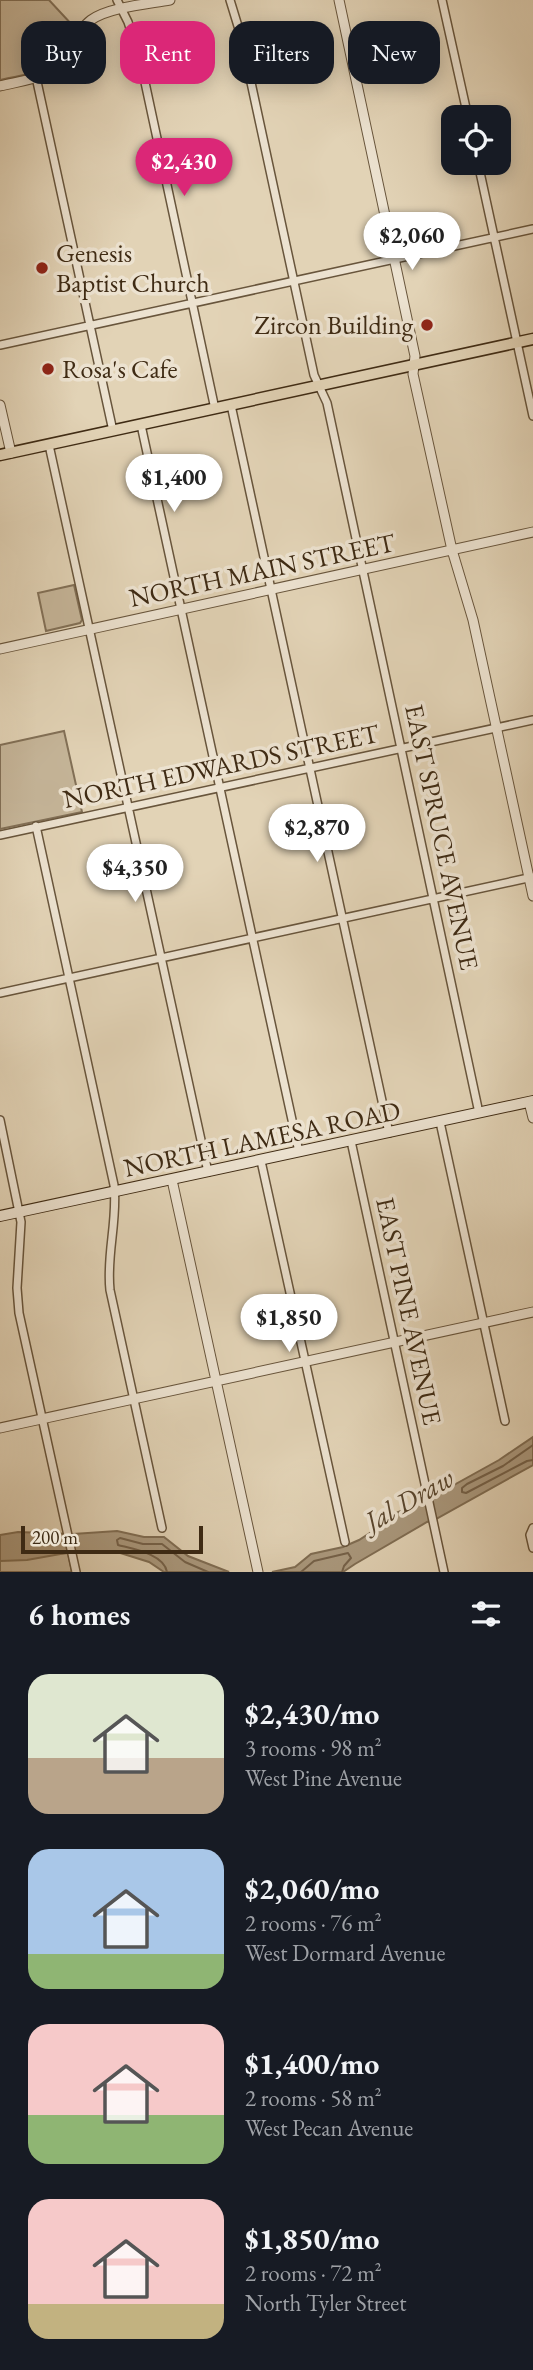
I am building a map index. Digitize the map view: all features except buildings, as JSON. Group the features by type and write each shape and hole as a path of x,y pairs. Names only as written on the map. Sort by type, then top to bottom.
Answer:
{"highway":[{"path":"5,454 533,339"}],"main road":[{"name":"NORTH LAMESA ROAD","path":"0,1216 531,1102"}],"street":[{"path":"90,21 120,5 170,0"},
{"name":"EAST SPRUCE AVENUE","path":"230,0 241,36 314,375 327,403 480,1113"},
{"path":"339,0 415,356 413,374 452,550 473,620 533,896"},
{"path":"442,0 465,105"},
{"path":"120,5 140,59 215,409"},
{"path":"0,86 21,81"},
{"path":"38,84 113,431"},
{"path":"481,175 533,416"},
{"path":"0,345 533,229"},
{"path":"0,404 5,454"},
{"path":"231,405 390,1133"},
{"path":"141,425 299,1152"},
{"path":"50,445 208,1172"},
{"name":"NORTH MAIN STREET","path":"0,649 533,533"},
{"name":"NORTH EDWARDS STREET","path":"0,835 533,720"},
{"path":"36,826 115,1192 109,1283 162,1528"},
{"path":"0,993 531,877"},
{"path":"531,1102 533,1118"},
{"path":"0,1121 20,1212 17,1300 76,1572"},
{"path":"440,1122 505,1421"},
{"name":"EAST PINE AVENUE","path":"351,1141 444,1572"},
{"path":"261,1161 345,1542"},
{"path":"172,1180 258,1572"},
{"path":"0,1428 533,1312"},
{"path":"532,1529 530,1535 533,1548"}],"shaded area":[{"path":"0,0 49,0 68,21 21,21 21,76 0,80"},
{"path":"74,585 82,620 80,623 46,631 38,593"},
{"path":"64,731 82,812 0,829 0,745"},
{"path":"68,1553 72,1572 0,1572 0,1558"}],"water":[{"path":"533,1437 533,1465 427,1522 343,1572 272,1572 295,1567 311,1554 343,1547 359,1540 393,1514 434,1498"},
{"path":"117,1531 144,1537 164,1537 188,1556 229,1572 164,1572 149,1562 114,1551 66,1553 27,1560 0,1561 0,1535 18,1532 73,1534"}],"place":[{"name":"Genesis Baptist Church","path":"42,268"},
{"name":"Zircon Building","path":"427,325"},
{"name":"Rosa's Cafe","path":"48,369"}],"water label":[{"name":"Jal Draw","path":"409,1499"}]}
